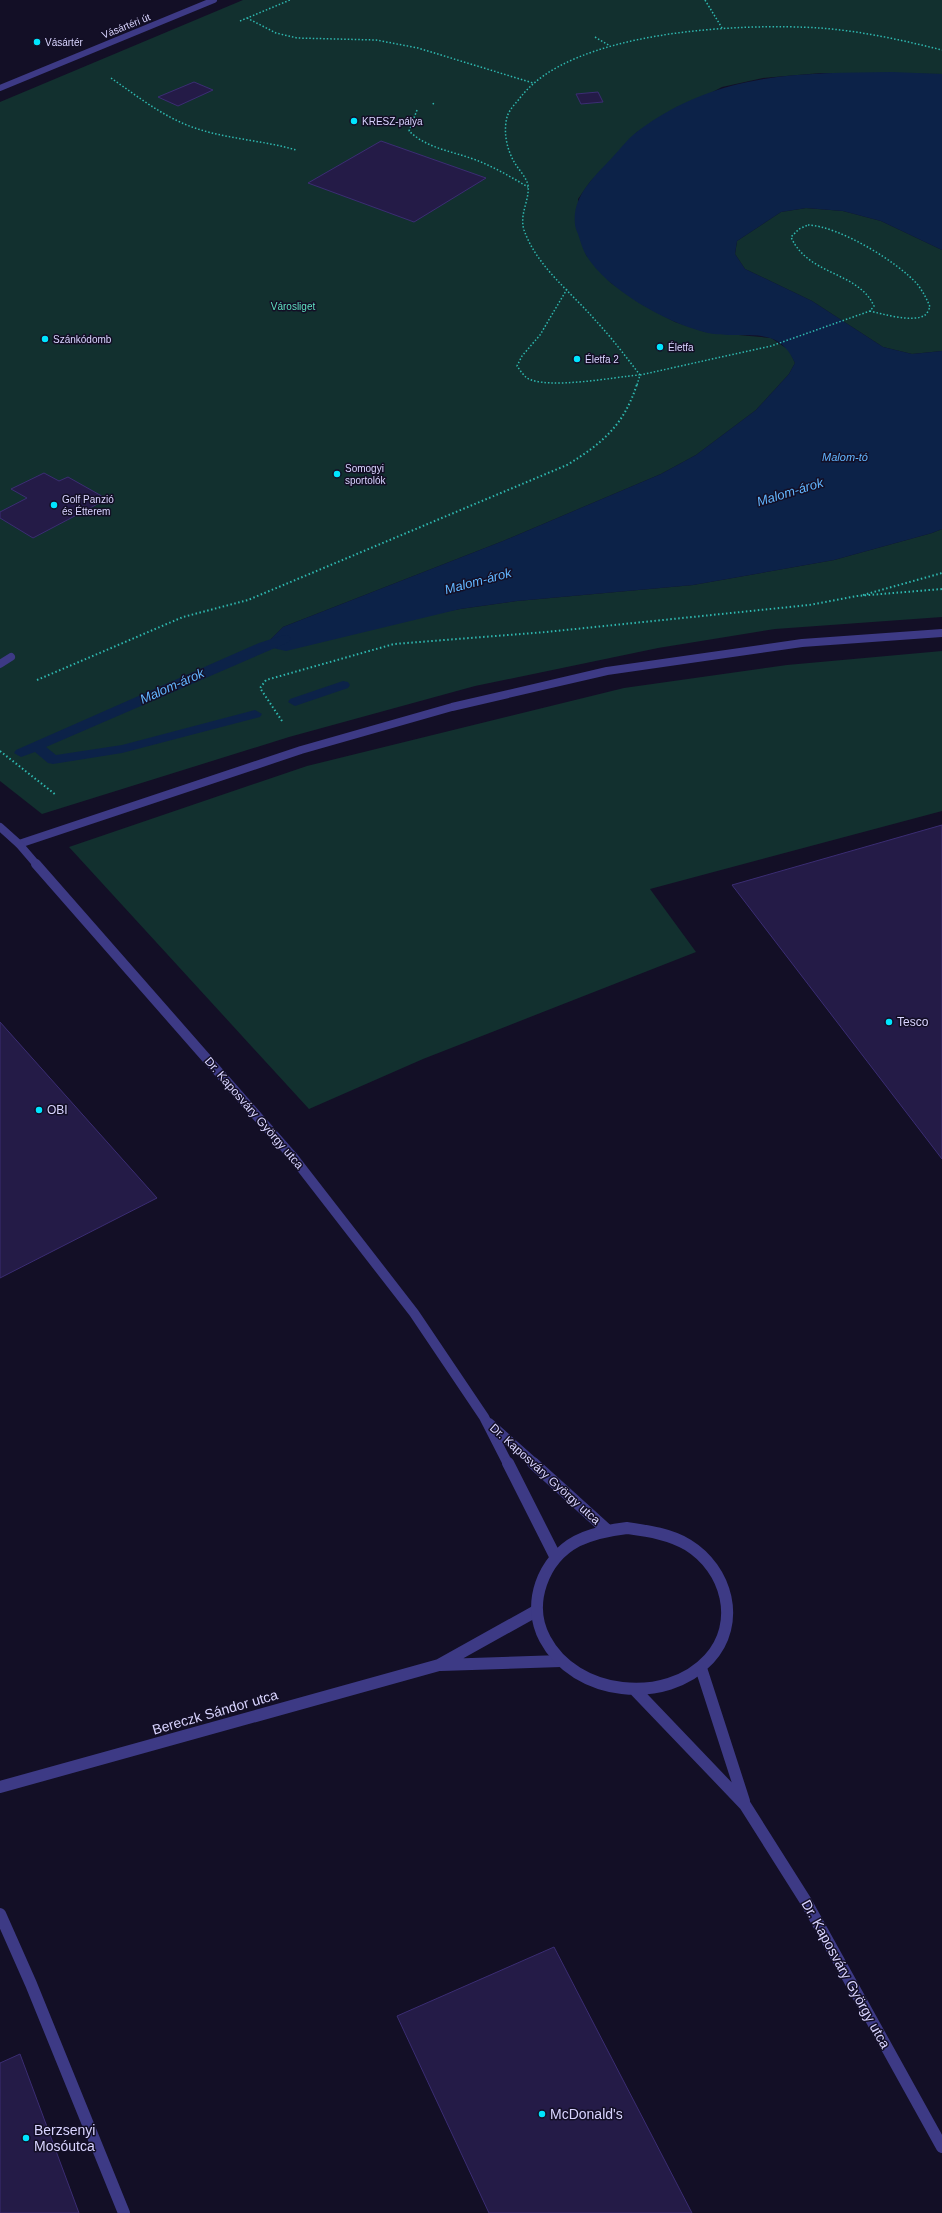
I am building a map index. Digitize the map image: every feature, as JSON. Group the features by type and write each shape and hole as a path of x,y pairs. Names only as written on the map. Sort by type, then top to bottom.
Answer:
{"street":[{"path":"200,0 207,3"},
{"name":"Vásártéri út","path":"0,88 214,0"},
{"path":"19,844 301,750 452,707 607,671 802,643 942,633"},
{"path":"0,664 12,657"},
{"name":"Dr. Kaposváry György utca","path":"0,827 19,844 293,1157 414,1313 484,1417 555,1556"},
{"name":"Dr. Kaposváry György utca","path":"484,1417 607,1530"},
{"path":"627,1528 659,1532 688,1545 705,1558 718,1575 726,1593 729,1620 720,1647 701,1668 683,1680 663,1688 636,1690 608,1686 582,1676 561,1661 549,1646 540,1629 536,1611 538,1589 555,1556 571,1543 607,1530 627,1528"},
{"name":"Bereczk Sándor utca","path":"0,1787 439,1665 536,1611"},
{"name":"Bereczk Sándor utca","path":"439,1665 561,1661"},
{"name":"Dr. Kaposváry György utca","path":"701,1668 745,1805"},
{"name":"Dr. Kaposváry György utca","path":"636,1690 745,1805 805,1900 942,2147"},
{"path":"0,1914 31,1984 124,2213"}],"path":[{"path":"290,0 247,18 276,33 296,38 376,40 418,48 533,83"},
{"path":"705,0 722,28"},
{"path":"640,374 596,321 535,252 523,228 522,209 528,188 525,176 516,166 508,151 506,136 508,114 520,95 533,83 567,63 610,46 678,32 722,28 784,26 839,29 892,38 942,50"},
{"path":"595,38 610,46"},
{"path":"69,59 108,76 158,110 191,127 223,136 272,143 296,150"},
{"path":"417,110 409,131 414,137 435,147 476,160 504,173 528,188"},
{"path":"567,289 540,335 522,356 517,366 522,374 530,379 546,382 640,374 771,346 854,318 870,311 874,306 873,299 865,292 801,255 792,245 791,237 794,231 804,226 825,226 844,233 892,263 912,278 925,294 930,307 924,315 916,318 896,317 870,311"},
{"path":"37,681 183,617 248,600 567,465 609,435 627,411 640,374"},
{"path":"286,726 260,688 266,680 394,644 546,632 808,605 857,596 942,573"},
{"path":"857,596 942,589"},
{"path":"0,751 88,821"}],"green space":[{"name":"Városliget","path":"243,0 942,0 942,74 821,73 763,78 722,87 637,132 590,182 578,199 586,255 611,283 643,305 675,322 705,332 771,338 789,350 795,363 789,374 756,410 696,455 661,474 503,541 283,627 264,646 460,609 517,601 693,585 834,560 942,529 942,617 775,629 658,648 475,686 289,737 42,814 0,781 0,102"},
{"path":"806,208 843,211 881,221 942,250 942,351 912,354 883,347 812,301 745,269 735,254 737,241 781,212"},
{"path":"942,651 942,811 650,889 696,952 423,1059 309,1109 69,847 307,766 624,688 787,665"}],"water":[{"name":"Malom-tó","path":"892,72 942,74 942,250 881,221 843,211 806,208 781,212 737,241 735,254 745,269 812,301 883,347 912,354 942,351 942,529 834,560 693,585 517,601 460,609 286,651 264,646 283,627 503,541 661,474 696,455 756,410 789,374 795,363 786,348 779,342 763,336 712,334 689,327 672,321 639,303 623,292 596,268 584,251 575,224 575,215 580,197 596,175 634,134 668,112 698,97 728,87 759,80 824,73"}],"building":[{"path":"194,82 213,90 178,106 158,97"},
{"path":"598,92 603,102 581,104 576,94"},
{"path":"381,141 486,178 414,222 308,183"},
{"name":"Golf Panzió és Étterem","path":"44,473 59,481 68,477 107,499 33,538 0,518 0,512 27,498 11,489"},
{"name":"Tesco","path":"942,825 942,1159 732,885"},
{"name":"OBI","path":"0,1022 157,1198 0,1278"},
{"name":"McDonald's","path":"554,1947 692,2213 489,2213 397,2016"},
{"name":"Berzsenyi Mosóutca","path":"20,2054 79,2213 0,2213 0,2063"}],"waterway":[{"name":"Malom-árok","path":"21,753 264,646 284,639"},
{"path":"295,702 343,685"},
{"path":"37,747 53,760 122,749 255,714"}],"place":[{"name":"Vásártér","path":"37,42"},
{"name":"KRESZ-pálya","path":"354,121"},
{"name":"Szánkódomb","path":"45,339"},
{"name":"Életfa","path":"660,347"},
{"name":"Életfa 2","path":"577,359"},
{"name":"Somogyi sportolók","path":"337,474"},
{"name":"Golf Panzió és Étterem","path":"54,505"},
{"name":"Tesco","path":"889,1022"},
{"name":"OBI","path":"39,1110"},
{"name":"McDonald's","path":"542,2114"},
{"name":"Berzsenyi Mosóutca","path":"26,2138"}]}
